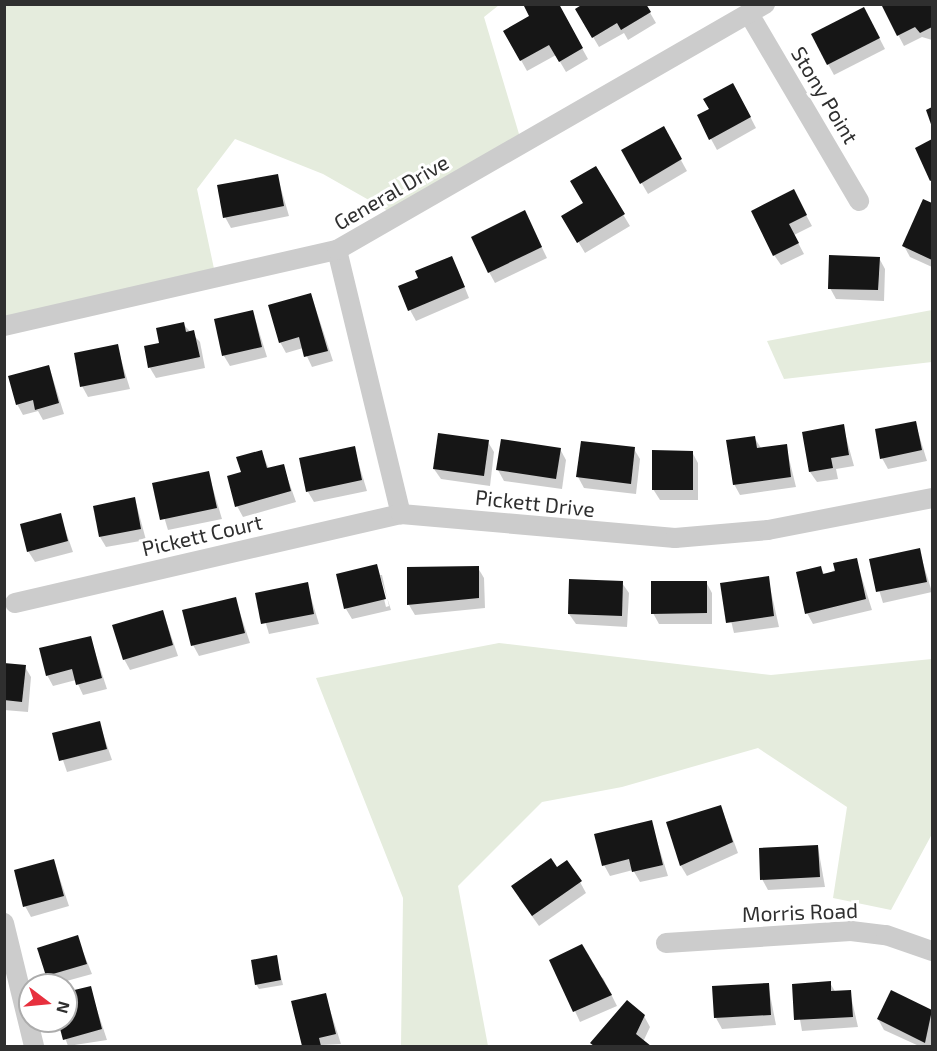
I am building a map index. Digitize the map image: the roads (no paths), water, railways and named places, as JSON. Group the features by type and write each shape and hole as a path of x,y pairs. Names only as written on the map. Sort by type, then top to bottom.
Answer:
{"street":[{"name":"Stony Point","path":"757,9 859,201"},
{"name":"General Drive","path":"4,326 337,250 757,9"},
{"path":"337,250 401,514"},
{"name":"Pickett Drive","path":"401,514 675,538 768,531 933,498"},
{"name":"Pickett Court","path":"15,603 401,514"},
{"path":"4,923 34,1047"},
{"name":"Morris Road","path":"666,943 852,931 886,935 933,951"}]}
